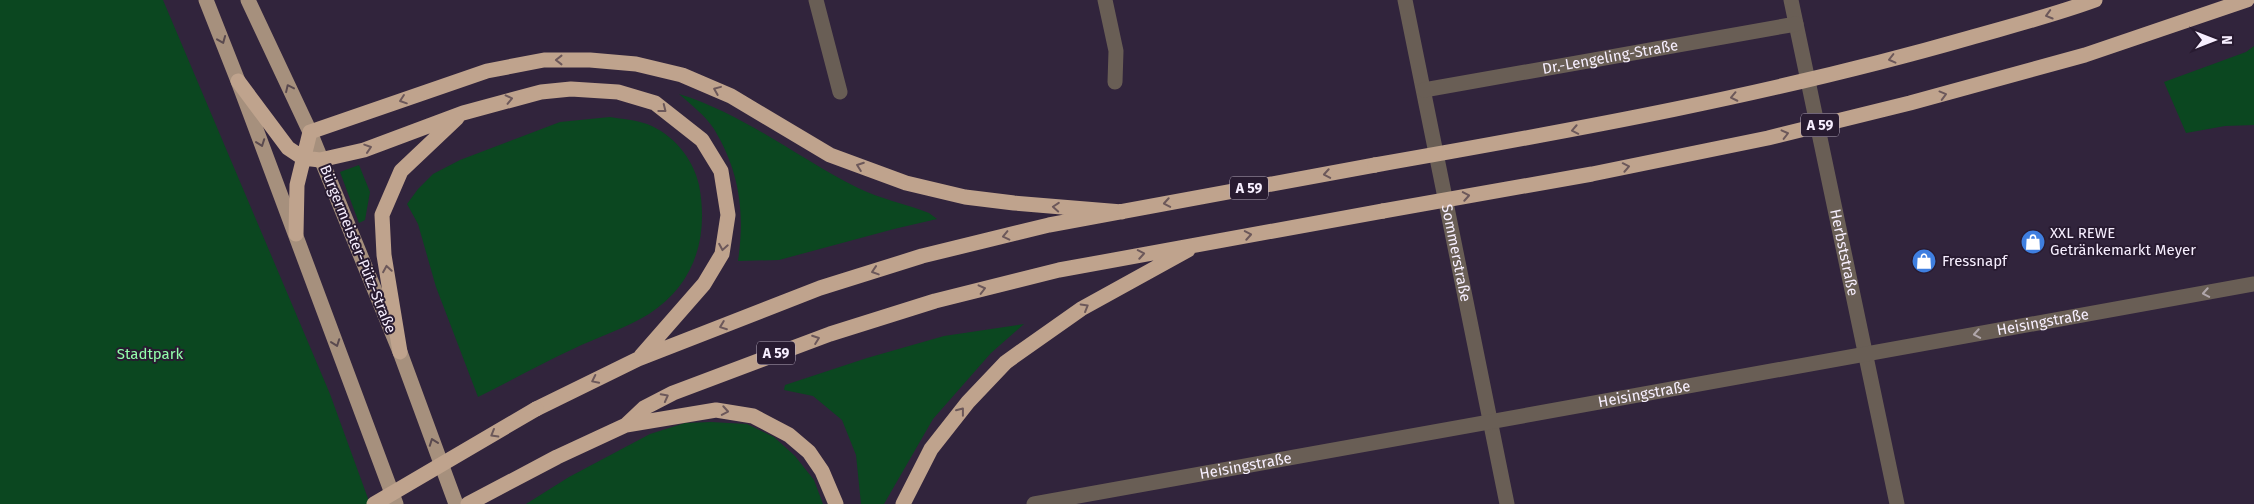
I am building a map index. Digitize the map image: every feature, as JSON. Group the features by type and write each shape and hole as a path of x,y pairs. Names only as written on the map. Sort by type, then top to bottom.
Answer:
{"highway":[{"name":"A 59","path":"374,504 536,409 638,359 820,288 922,256 1049,225 1575,130 1758,92 1895,59 2095,0"},
{"name":"A 59","path":"468,504 557,457 626,425 644,408 673,393 787,349 935,300 1059,270 1660,160 1768,138 1891,108 2085,55 2247,0"},
{"path":"296,234 297,185 310,132 487,70 544,60 590,60 636,64 682,76 731,96 830,155 906,183 965,197 1122,212"},
{"path":"238,81 288,148 303,158 320,160 364,150 463,112 541,92 571,89 618,92 655,103 702,140 720,171 728,215 722,254 704,284 638,359"},
{"path":"400,352 384,255 382,215 401,171 463,112"},
{"path":"903,504 931,449 968,402 1006,362 1081,308 1200,244"},
{"path":"626,425 716,410 753,416 789,435 809,452 822,471 836,504"}],"main road":[{"path":"206,0 296,234 396,504"},
{"name":"Bürgermeister-Pütz-Straße","path":"248,0 310,132 400,352 456,504"}],"street":[{"path":"816,0 840,92"},
{"path":"1105,0 1116,51 1115,82"},
{"name":"Sommerstraße","path":"1405,0 1507,504"},
{"name":"Herbststraße","path":"1791,0 1897,504"},
{"name":"Dr.-Lengeling-Straße","path":"1424,90 1796,24"},
{"name":"Heisingstraße","path":"1034,504 2254,284"}],"green space":[{"name":"Stadtpark","path":"0,0 163,0 330,394 370,504 0,504"},
{"path":"2254,46 2254,125 2225,126 2186,133 2164,82 2246,52"},
{"path":"679,94 727,113 858,188 929,213 937,219 779,260 738,261 741,226 740,209 735,177 730,161 711,124"},
{"path":"610,117 647,124 656,128 680,148 692,165 699,185 702,223 700,241 688,274 665,302 649,314 561,355 478,397 436,287 418,224 407,204 418,189 433,174 460,160 560,122"},
{"path":"359,165 370,192 365,220 359,223 340,172"},
{"path":"1024,324 991,353 933,419 884,504 861,504 856,455 842,420 813,396 784,390 785,385 867,358 944,336"},
{"path":"685,423 747,424 774,437 795,456 814,480 823,504 526,504 569,477 650,434"}],"place":[{"name":"XXL REWE Getränkemarkt Meyer","path":"2033,242"},
{"name":"Fressnapf","path":"1924,261"}]}
